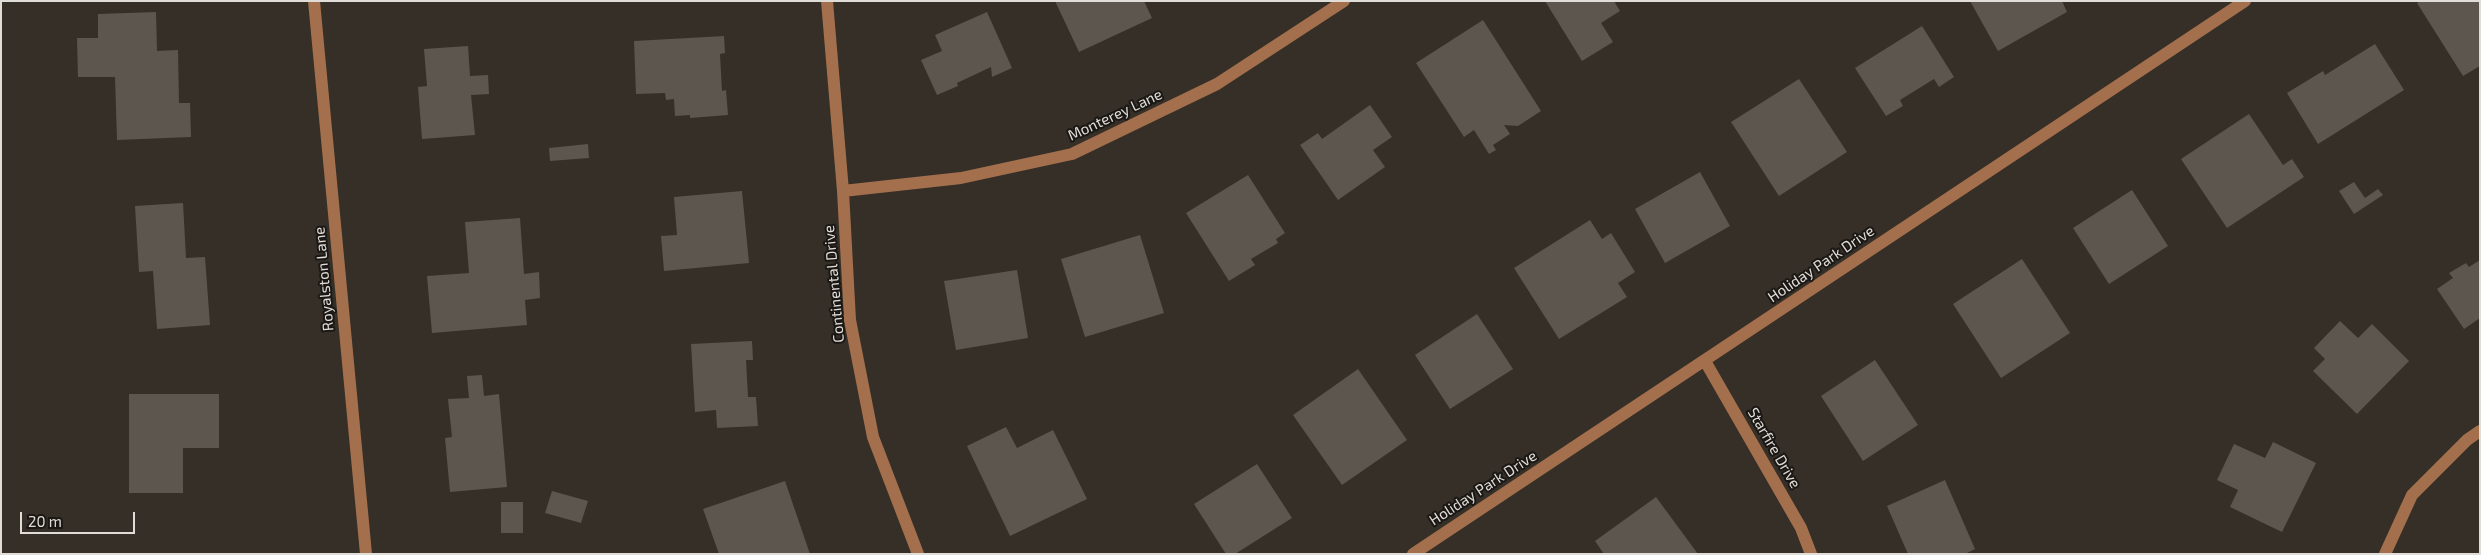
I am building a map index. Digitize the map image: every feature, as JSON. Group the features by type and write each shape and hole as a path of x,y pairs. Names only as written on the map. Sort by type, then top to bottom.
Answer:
{"street":[{"name":"Royalston Lane","path":"314,1 366,554"},
{"name":"Continental Drive","path":"827,1 843,191 850,320 873,437 918,554"},
{"name":"Monterey Lane","path":"843,191 961,178 1072,154 1217,84 1344,1"},
{"name":"Holiday Park Drive","path":"1413,554 2245,1"},
{"name":"Starfire Drive","path":"1705,361 1801,528 1811,554"},
{"path":"2385,554 2412,495 2467,440 2480,431"}],"building":[{"path":"1055,1 1144,1 1152,18 1079,52"},
{"path":"1545,1 1614,1 1620,11 1601,23 1613,42 1582,61"},
{"path":"1970,1 2062,1 2067,12 1998,51"},
{"path":"2421,1 2480,1 2480,66 2463,76 2417,3"},
{"path":"156,12 157,51 178,50 179,103 190,103 191,137 117,140 115,77 78,77 77,38 98,38 98,14"},
{"path":"987,12 1012,68 992,77 991,67 957,83 958,86 937,95 921,60 942,51 935,35"},
{"path":"1483,20 1541,111 1518,126 1504,125 1510,134 1493,145 1496,150 1489,154 1474,130 1464,137 1416,63"},
{"path":"1922,26 1954,77 1939,87 1934,79 1900,100 1903,106 1886,116 1855,68"},
{"path":"724,36 725,53 720,54 722,91 726,90 728,115 690,118 690,115 675,116 674,99 666,100 665,93 636,94 634,41"},
{"path":"2375,44 2404,90 2318,144 2287,93 2323,71 2325,75"},
{"path":"468,46 470,76 488,75 489,94 471,95 475,135 422,139 418,87 427,86 424,49"},
{"path":"1799,79 1847,152 1779,196 1731,122"},
{"path":"1370,105 1392,137 1373,150 1385,167 1338,200 1300,145 1318,133 1322,139"},
{"path":"2249,114 2283,165 2292,159 2304,177 2227,228 2181,159"},
{"path":"588,144 589,158 550,161 549,148"},
{"path":"1700,172 1730,226 1665,263 1635,209"},
{"path":"1248,175 1285,233 1276,239 1278,243 1251,259 1255,265 1229,281 1186,213"},
{"path":"2354,182 2365,198 2378,189 2383,195 2354,214 2339,191"},
{"path":"2132,190 2168,246 2109,284 2073,228"},
{"path":"742,191 749,263 664,271 661,236 677,235 674,197"},
{"path":"183,203 186,258 205,257 210,325 157,329 153,271 139,272 135,206"},
{"path":"520,218 524,274 539,272 540,298 525,300 527,325 432,333 427,276 469,273 465,222"},
{"path":"1590,220 1602,239 1611,233 1635,272 1618,283 1627,297 1559,339 1514,268"},
{"path":"1140,235 1164,313 1085,337 1061,259"},
{"path":"2022,259 2070,333 2001,378 1953,304"},
{"path":"2480,260 2480,318 2464,329 2437,289 2453,278 2449,273 2466,263 2469,267"},
{"path":"1017,270 1028,338 956,350 944,281"},
{"path":"1477,314 1513,369 1450,409 1415,355"},
{"path":"2340,321 2358,338 2372,324 2409,361 2357,414 2313,371 2325,359 2314,348"},
{"path":"752,341 753,360 746,360 748,397 756,397 758,426 717,428 716,410 695,412 691,344"},
{"path":"1875,360 1918,425 1863,461 1821,396"},
{"path":"1358,369 1407,440 1342,485 1293,415"},
{"path":"482,375 484,396 499,394 507,487 450,492 445,438 452,437 448,399 469,398 467,376"},
{"path":"129,394 219,394 219,448 183,448 183,493 129,493"},
{"path":"1006,427 1017,448 1053,430 1087,499 1010,536 967,446"},
{"path":"2273,442 2316,463 2282,532 2230,507 2238,490 2217,480 2234,444 2265,458"},
{"path":"1257,464 1292,518 1235,554 1226,554 1194,504"},
{"path":"1945,480 1975,549 1965,554 1908,554 1887,506"},
{"path":"785,481 810,554 719,554 703,509"},
{"path":"552,491 588,501 581,523 545,513"},
{"path":"1656,497 1698,554 1604,554 1595,541"},
{"path":"501,502 523,502 523,533 501,533"}]}
